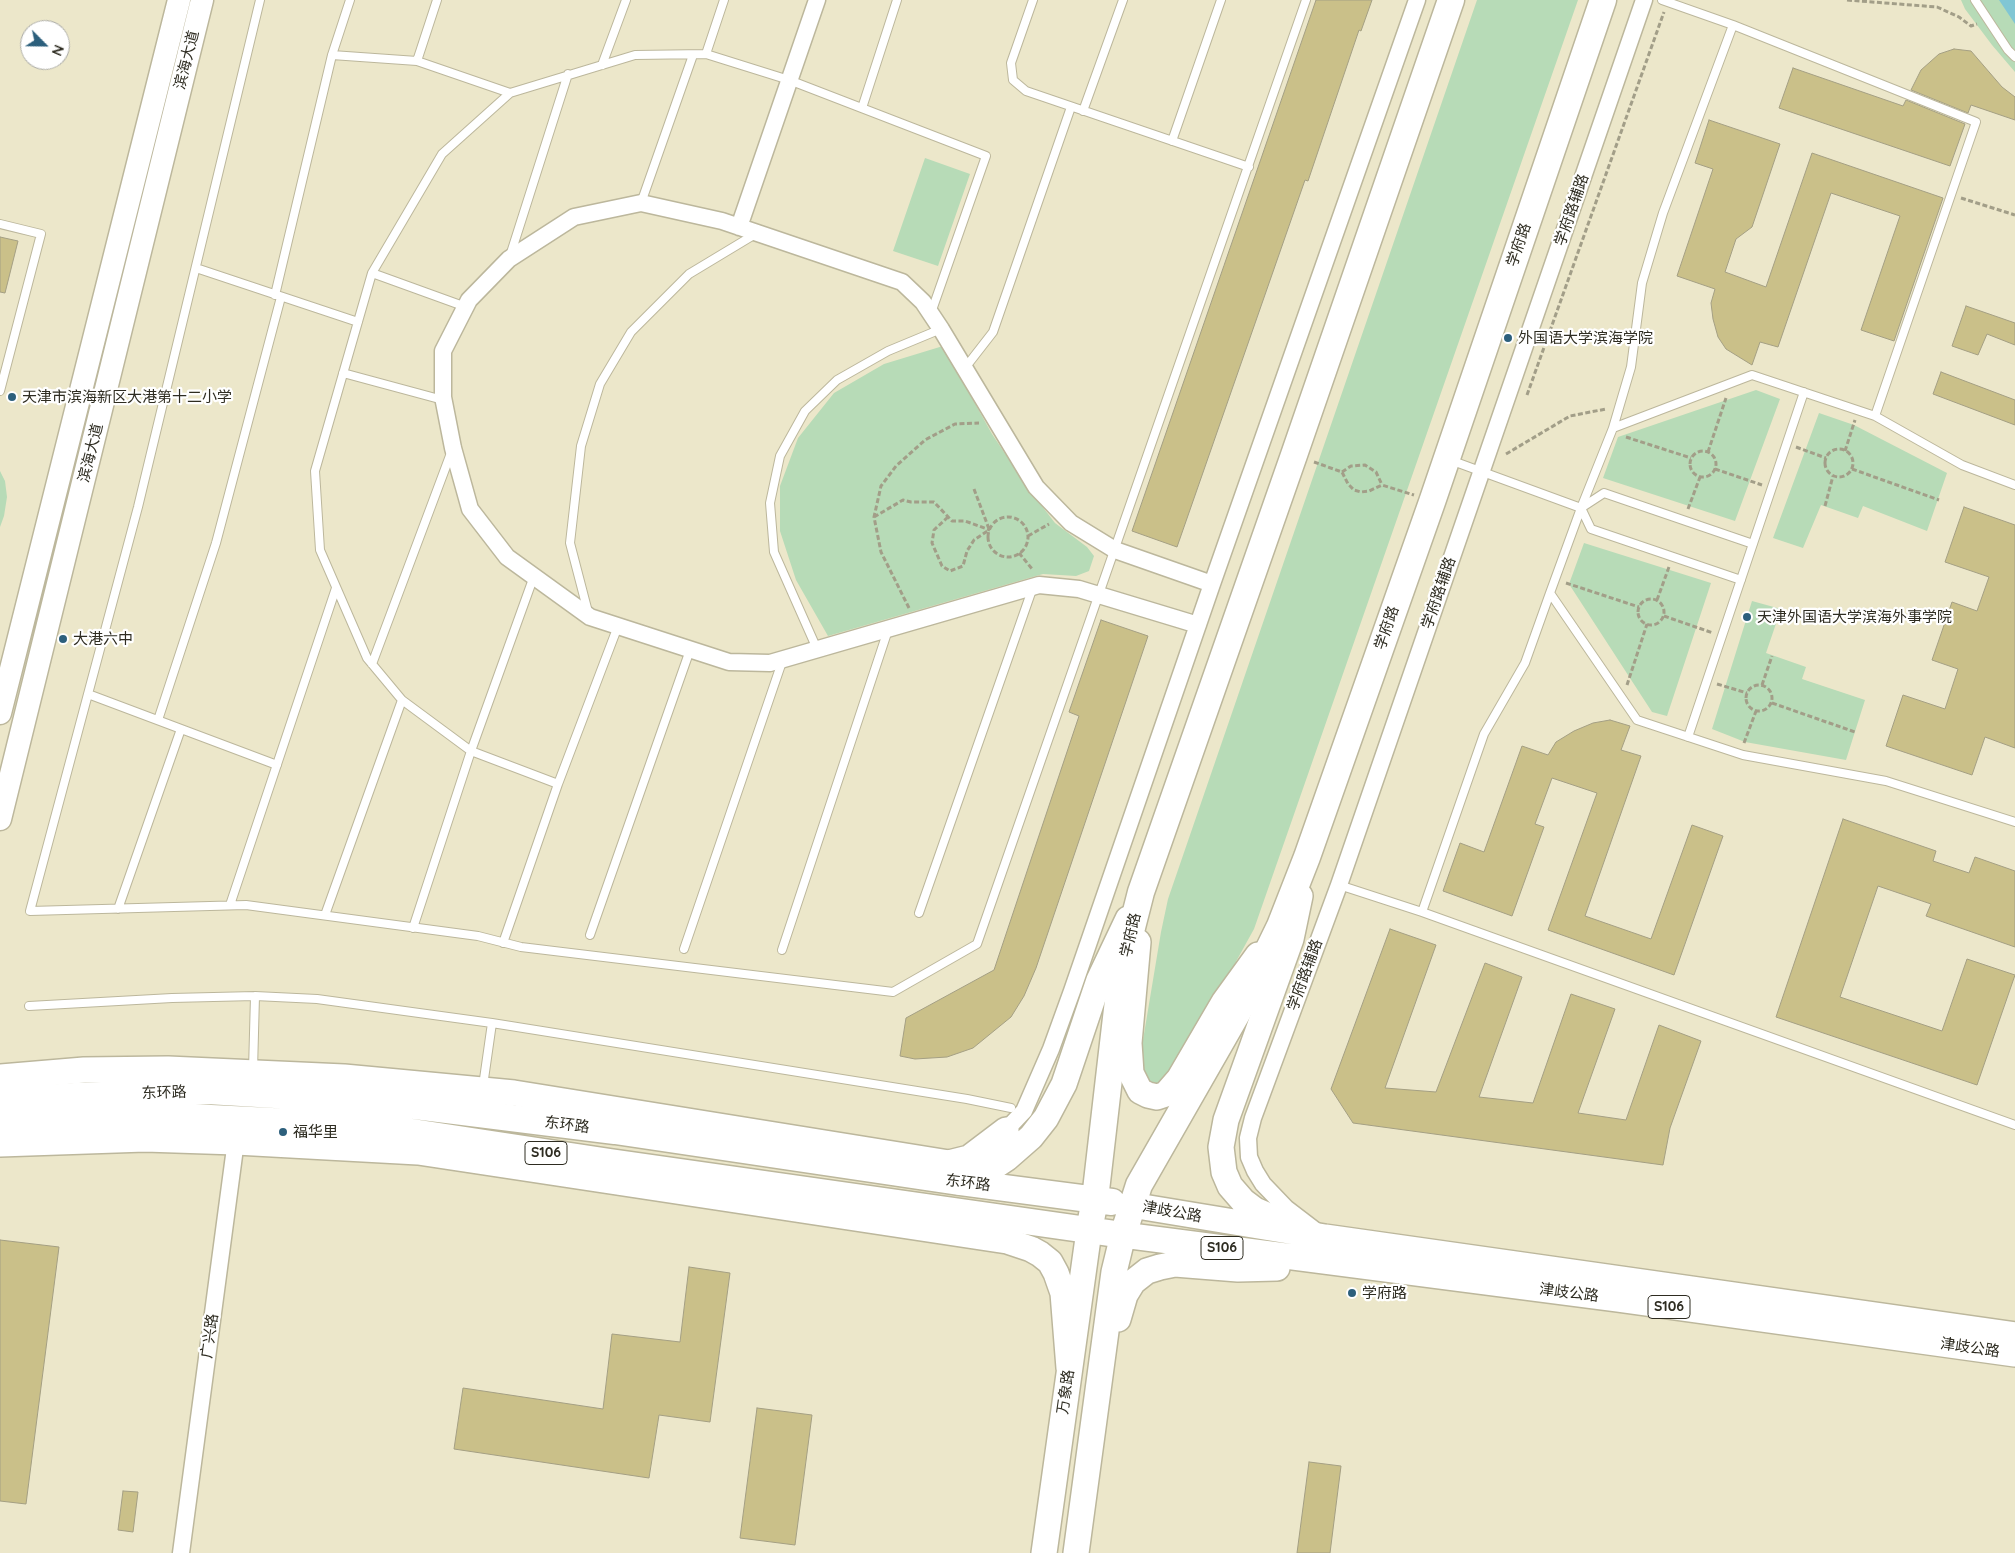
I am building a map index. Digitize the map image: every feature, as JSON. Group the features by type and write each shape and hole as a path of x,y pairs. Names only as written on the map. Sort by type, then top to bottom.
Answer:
{"highway":[{"name":"学府路","path":"1089,1231 1095,1199 1119,992 1127,947 1141,892 1294,455 1450,0"},
{"name":"学府路","path":"1122,1235 1131,1205 1148,1168 1250,992 1280,926 1307,857 1603,0"},
{"name":"东环路","path":"0,1101 198,1091 249,1083 615,1131 959,1182 1131,1205"},
{"name":"东环路","path":"0,1123 99,1117 180,1117 238,1130 372,1126 1122,1235"}],"main road":[{"name":"滨海大道","path":"0,713 179,0"},
{"name":"滨海大道","path":"0,819 202,0"},
{"path":"1307,857 1291,939 1223,1131 1221,1161 1230,1186 1243,1201 1324,1250"},
{"path":"1141,892 1129,1043 1131,1073 1140,1091 1156,1097 1166,1094 1172,1089 1224,1002 1280,926"},
{"path":"959,1182 989,1170 1008,1158 1032,1137 1046,1118 1064,1084 1099,980 1141,892"},
{"path":"0,1078 84,1070 159,1069 249,1083 344,1077 523,1095 949,1163 969,1158 1008,1119"},
{"path":"0,1144 145,1140 238,1130 418,1152 1007,1241 1040,1254 1050,1262 1056,1272 1062,1293 1069,1368"},
{"name":"津歧公路","path":"1131,1205 1324,1250 1618,1299 2015,1354"},
{"name":"万象路","path":"1044,1553 1089,1231"},
{"name":"津歧公路","path":"1122,1235 1324,1250 2015,1335"},
{"name":"万象路","path":"1076,1553 1114,1272 1122,1235"},
{"path":"1099,1379 1125,1295 1133,1282 1148,1271 1175,1264 1265,1269 1324,1250"}],"street":[{"path":"739,227 817,0"},
{"path":"1008,1119 1024,1111 1051,1049 1417,0"},
{"name":"学府路辅路","path":"1324,1250 1263,1184 1249,1158 1248,1138 1253,1118 1339,885 1644,0"},
{"path":"1198,625 1078,589 1039,585 770,663 729,662 590,617 507,557 470,509 453,448 444,401 443,351 469,300 509,259 574,217 641,203 722,221 902,282 923,302 942,329 1036,487 1071,523 1115,550 1212,584"},
{"name":"广兴路","path":"181,1553 238,1130"}],"lane":[{"path":"260,0 138,507 30,912 246,905 478,936 521,947 893,992 978,944 1306,0"},
{"path":"158,720 216,543 278,296 332,55 350,0"},
{"path":"417,61 437,0"},
{"path":"602,64 626,0"},
{"path":"706,54 724,0"},
{"path":"862,108 897,0"},
{"path":"1034,0 1012,63 1013,80 1026,91 1249,167"},
{"path":"1083,111 1123,0"},
{"path":"1172,141 1221,0"},
{"path":"1662,0 1733,25 1976,122 1875,416"},
{"path":"1975,0 2015,56"},
{"path":"1422,912 1484,734 1525,662 1580,508 1613,428 1631,367 1642,282 1664,213 1733,25"},
{"path":"558,784 471,751 402,700 367,658 320,550 315,471 372,273 442,154 510,93 635,55 706,54 789,80 986,156 931,313"},
{"path":"332,55 417,61 510,93"},
{"path":"641,203 693,55"},
{"path":"509,259 568,74"},
{"path":"965,368 993,332 1072,107"},
{"path":"0,224 41,234 0,391"},
{"path":"590,617 570,543 581,446 600,384 631,332 689,274 758,233"},
{"path":"196,268 358,322"},
{"path":"372,273 466,307"},
{"path":"817,649 774,552 770,503 780,456 805,411 836,380 888,351 942,329"},
{"path":"343,373 444,401"},
{"path":"1613,428 1752,375 1875,416 1962,465 2015,485"},
{"path":"1688,737 1804,392"},
{"path":"372,664 453,448"},
{"path":"1446,459 1580,508 1591,529 1741,580"},
{"path":"1580,508 1604,493 1753,544"},
{"path":"413,928 471,751 534,576"},
{"path":"919,913 1034,587"},
{"path":"230,905 336,588"},
{"path":"1550,593 1637,720 1740,755 1886,781 2015,822"},
{"path":"503,943 558,784 618,626"},
{"path":"782,950 889,628"},
{"path":"590,935 690,650"},
{"path":"684,948 783,659"},
{"path":"88,694 277,765"},
{"path":"325,916 402,700"},
{"path":"118,909 180,729"},
{"path":"1339,885 1422,912 2015,1125"},
{"path":"29,1006 172,998 255,996 317,999 492,1023 957,1097 1008,1119"},
{"path":"249,1083 255,996"},
{"path":"482,1090 492,1023"}],"path":[{"path":"1846,0 1937,7 1959,17 1971,26 1987,19"},
{"path":"1951,195 2015,214"},
{"path":"1708,452 1730,384"},
{"path":"1506,454 1570,416 1619,406"},
{"path":"1845,451 1858,410"},
{"path":"916,620 881,552 874,517 881,486 896,466 926,440 955,424 997,421"},
{"path":"1613,428 1622,436 1691,458"},
{"path":"1786,444 1826,458"},
{"path":"1700,451 1708,452 1714,457 1715,469 1709,476 1700,477 1692,472 1690,468 1691,458 1700,451"},
{"path":"1833,451 1845,451 1852,459 1852,469 1850,473 1842,477 1833,476 1827,470 1826,458 1833,451"},
{"path":"1314,462 1342,472 1348,484 1354,490 1361,492 1369,491 1382,485 1414,496"},
{"path":"1342,472 1351,466 1365,465 1376,472 1382,485"},
{"path":"1715,469 1772,488"},
{"path":"1852,469 1939,500"},
{"path":"1825,506 1833,476"},
{"path":"1684,520 1700,477"},
{"path":"974,489 990,530"},
{"path":"874,517 903,500 934,502 952,522 965,521 990,530"},
{"path":"1028,536 1023,524 1011,517 998,519 988,536 991,548 1001,555 1014,556 1024,549 1028,536 1062,513"},
{"path":"948,517 934,530 932,543 942,566 950,571 963,566 967,551 974,540 990,530"},
{"path":"1658,600 1672,557"},
{"path":"1555,579 1639,607"},
{"path":"1649,599 1658,600 1663,607 1664,616 1655,624 1647,624 1639,615 1639,607 1641,603 1649,599"},
{"path":"1664,616 1722,636"},
{"path":"1622,698 1647,624"},
{"path":"1762,685 1772,656"},
{"path":"1707,681 1747,693"},
{"path":"1762,685 1772,693 1772,703 1765,711 1752,710 1746,702 1747,693 1753,686 1762,685"},
{"path":"1772,703 1855,732"},
{"path":"1740,755 1756,711"}],"green space":[{"path":"1477,0 1578,0 1254,929 1171,1079 1154,1086 1146,1083 1138,1070 1168,899"},
{"path":"1961,0 2015,0 2015,72 1965,9"},
{"path":"925,158 970,174 938,266 893,251"},
{"path":"943,346 992,434 1028,488 1055,523 1087,547 1094,556 1089,571 1076,576 1043,574 828,636 796,580 780,531 780,486 798,438 834,393 884,364"},
{"path":"1756,390 1780,399 1735,521 1603,478 1618,437"},
{"path":"1819,413 1854,425 1947,473 1927,531 1863,506 1858,518 1821,505 1803,548 1773,538"},
{"path":"0,471 5,481 7,497 0,527"},
{"path":"1584,543 1711,583 1667,716 1652,712 1569,584"},
{"path":"1752,601 1781,609 1766,653 1806,667 1802,679 1865,700 1846,760 1745,742 1712,729"}],"water":[{"path":"1999,0 2015,0 2015,24"}],"building":[{"path":"1316,0 1372,0 1361,31 1359,30 1308,181 1305,180 1177,547 1132,531"},
{"path":"1954,49 1971,51 2002,87 2015,97 2015,120 1971,105 1968,113 1911,90 1921,70 1939,54"},
{"path":"1793,68 1903,106 1906,100 1965,124 1950,166 1779,108"},
{"path":"1709,120 1780,144 1752,227 1736,239 1725,272 1766,287 1812,153 1943,198 1894,341 1861,330 1900,216 1831,193 1778,347 1760,342 1752,365 1726,349 1718,337 1713,319 1711,303 1715,289 1677,276 1713,169 1695,163"},
{"path":"0,237 18,241 5,293 0,292"},
{"path":"1966,306 2015,323 2015,345 1987,334 1978,355 1952,346"},
{"path":"1941,372 2015,400 2015,425 1933,394"},
{"path":"1964,507 2015,525 2015,748 1985,737 1972,775 1886,746 1903,695 1945,709 1958,669 1932,660 1952,602 1977,611 1989,577 1945,562"},
{"path":"1101,620 1148,636 1036,968 1024,996 1011,1017 973,1048 947,1057 915,1059 900,1056 906,1018 994,970 1079,716 1069,712"},
{"path":"1610,720 1630,726 1621,750 1641,756 1585,916 1651,939 1692,825 1723,836 1674,975 1548,930 1597,793 1552,778 1535,824 1544,827 1512,916 1443,891 1460,843 1484,852 1522,746 1548,755 1556,742 1574,731 1593,723"},
{"path":"1843,819 1936,851 1933,861 1969,873 1975,857 2015,871 2015,947 1926,916 1931,904 1878,886 1840,997 1942,1031 1967,959 2015,975 1977,1085 1776,1017"},
{"path":"1390,929 1436,945 1385,1088 1436,1092 1485,963 1522,977 1479,1097 1533,1103 1571,994 1615,1009 1578,1113 1626,1120 1659,1025 1701,1041 1670,1128 1663,1165 1353,1123 1331,1089"},
{"path":"0,1240 59,1247 26,1504 0,1501"},
{"path":"689,1267 730,1273 710,1422 659,1415 649,1478 454,1449 463,1388 603,1409 612,1334 680,1342"},
{"path":"757,1408 812,1415 795,1545 740,1538"},
{"path":"1309,1462 1341,1466 1330,1553 1297,1553"},
{"path":"123,1491 138,1492 133,1532 118,1530"}],"place":[{"name":"外国语大学滨海学院","path":"1508,338"},
{"name":"天津市滨海新区大港第十二小学","path":"12,397"},
{"name":"天津外国语大学滨海外事学院","path":"1747,617"},
{"name":"大港六中","path":"63,639"},
{"name":"福华里","path":"283,1132"},
{"name":"学府路","path":"1352,1293"}]}
